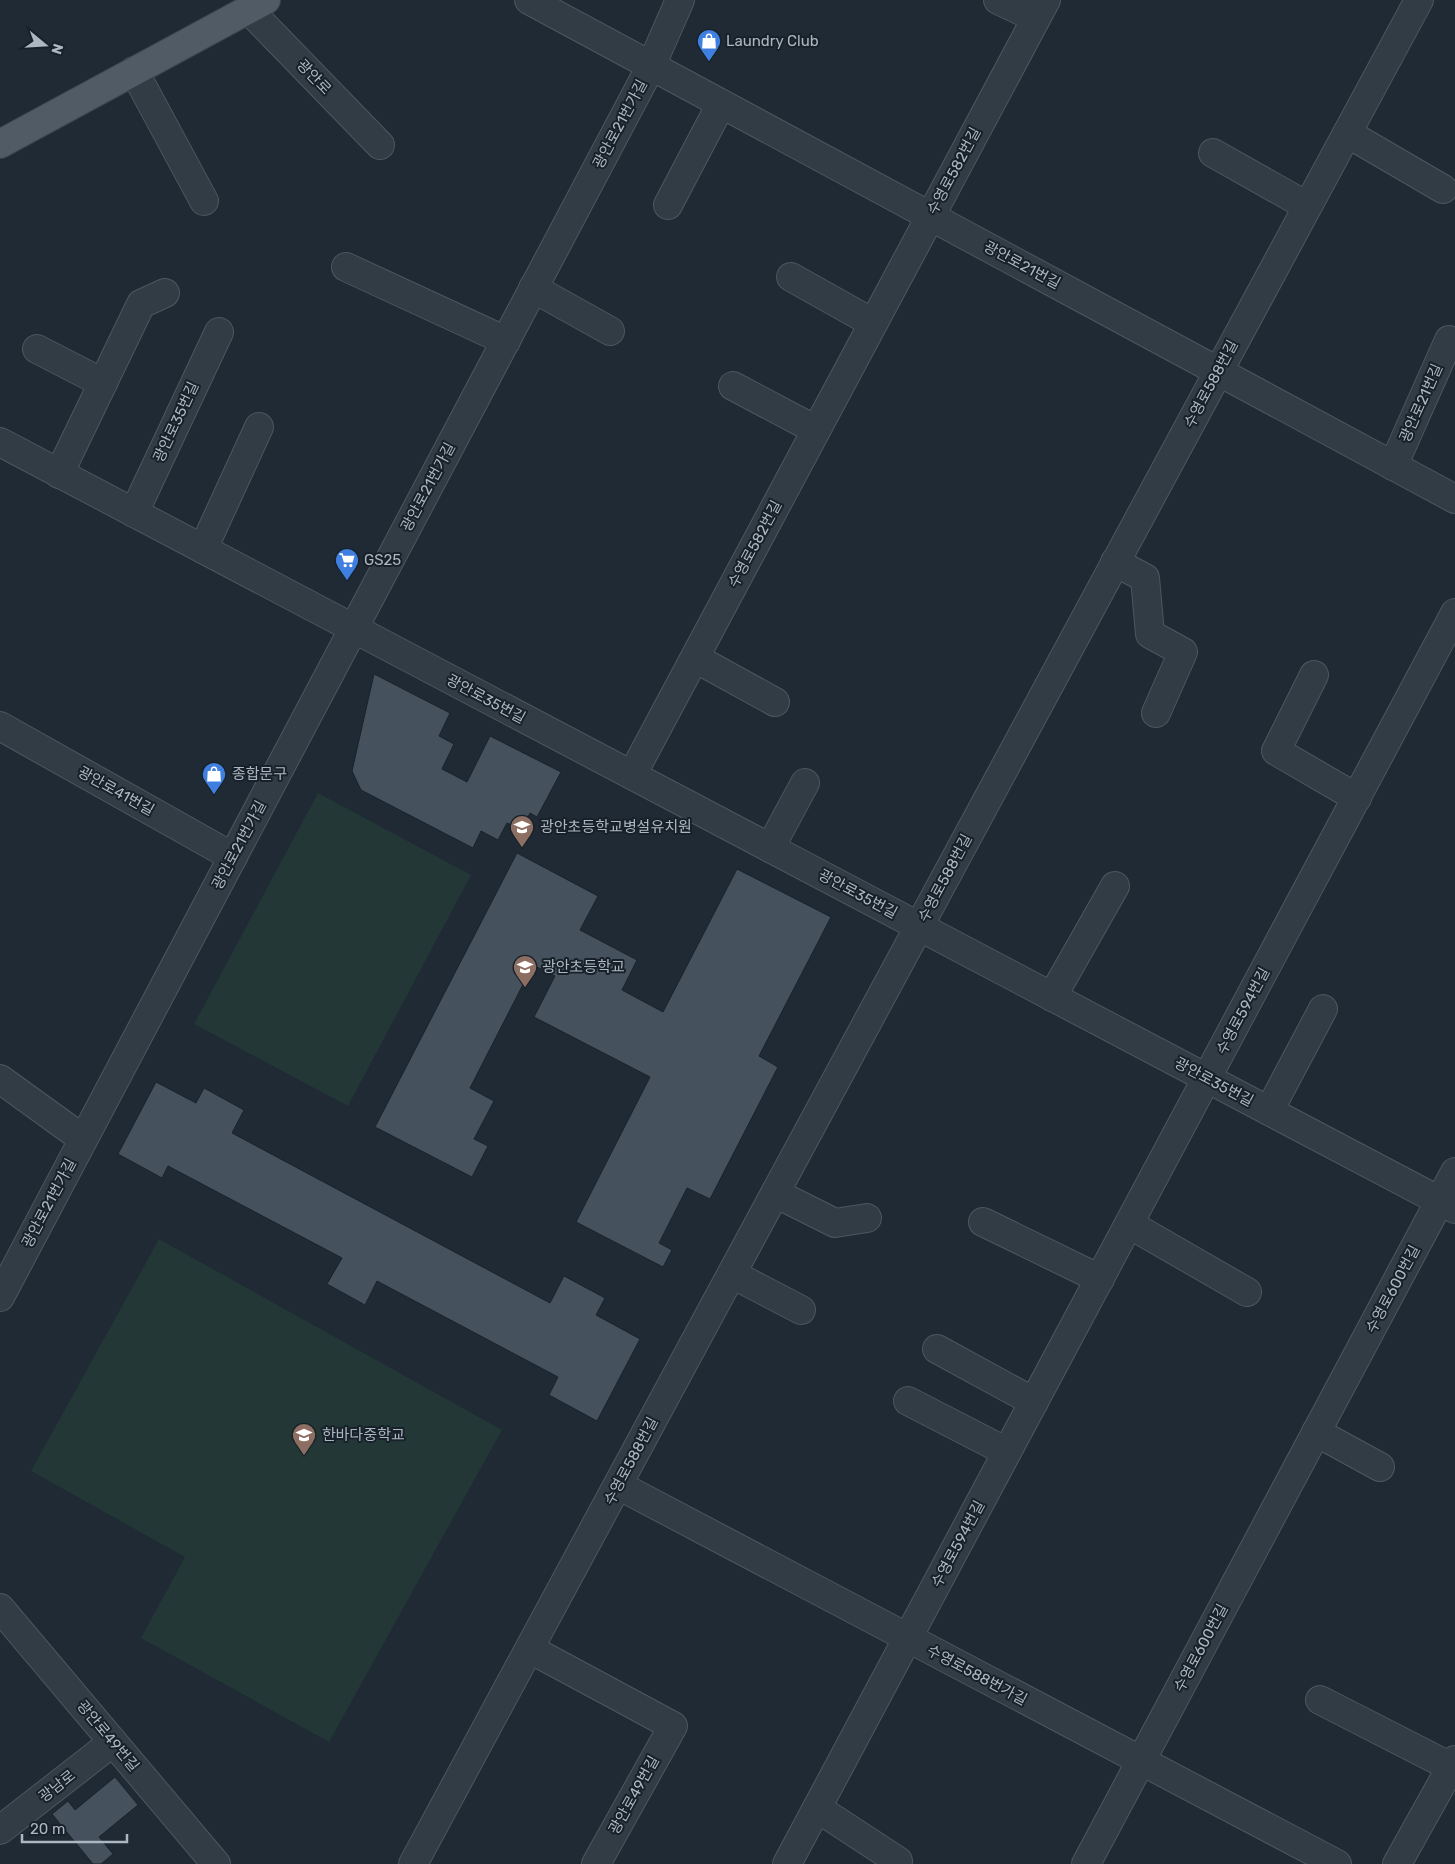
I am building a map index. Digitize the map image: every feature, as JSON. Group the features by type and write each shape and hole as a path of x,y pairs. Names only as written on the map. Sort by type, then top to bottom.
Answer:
{"main road":[{"name":"광안로","path":"0,144 257,5"}],"street":[{"name":"광안로21번길","path":"529,0 1455,499"},
{"path":"651,66 680,0"},
{"name":"수영로582번길","path":"632,775 1041,9 998,0"},
{"name":"수영로588번길","path":"413,1864 1419,0"},
{"name":"광안로","path":"257,5 380,145"},
{"name":"광안로21번가길","path":"0,1296 651,66"},
{"path":"134,71 204,201"},
{"path":"668,205 721,104"},
{"path":"1347,133 1443,189"},
{"path":"1212,153 1307,206"},
{"path":"346,267 506,341"},
{"path":"791,277 873,323"},
{"path":"533,288 610,331"},
{"path":"59,474 142,304 165,293"},
{"name":"광안로35번길","path":"134,513 219,332"},
{"name":"광안로21번길","path":"1393,466 1449,340"},
{"path":"37,349 103,383"},
{"path":"733,386 816,430"},
{"path":"203,549 259,427"},
{"name":"광안로35번길","path":"0,442 1447,1205"},
{"path":"1115,562 1145,578 1150,634 1183,652 1156,713"},
{"name":"수영로594번길","path":"787,1864 1455,613"},
{"path":"695,658 775,702"},
{"path":"1314,675 1276,751 1357,798"},
{"name":"광안로41번길","path":"0,726 233,857"},
{"path":"770,848 806,783"},
{"path":"1052,997 1115,886"},
{"name":"광안로35번길","path":"1269,1111 1323,1009"},
{"path":"0,1079 84,1139"},
{"name":"수영로600번길","path":"1086,1864 1316,1432 1447,1205 1455,1172"},
{"path":"775,1193 835,1223 867,1218"},
{"path":"984,1222 1100,1280"},
{"path":"1128,1224 1248,1292"},
{"path":"732,1274 801,1310"},
{"path":"937,1349 1034,1402"},
{"path":"908,1400 1007,1452"},
{"path":"1316,1432 1380,1467"},
{"name":"수영로588번가길","path":"618,1485 1337,1864"},
{"name":"광안로49번길","path":"0,1608 216,1864"},
{"name":"광안로49번길","path":"530,1649 673,1726 596,1864"},
{"path":"1320,1700 1453,1764 1397,1864"},
{"name":"광남로","path":"0,1830 113,1742"},
{"path":"817,1808 898,1861 896,1864"}],"green space":[{"path":"318,793 471,875 348,1106 194,1024"},
{"path":"159,1239 502,1430 329,1742 141,1638 185,1557 31,1471"}],"building":[{"path":"374,674 450,713 439,736 454,744 442,769 467,782 490,736 561,772 537,817 530,813 522,830 507,823 498,840 481,831 473,848 361,790 352,771"},
{"path":"517,853 598,896 580,930 637,960 622,990 663,1012 737,869 831,917 759,1056 778,1067 710,1199 687,1188 659,1243 672,1250 663,1267 576,1222 650,1077 534,1017 555,976 533,965 470,1088 494,1101 474,1139 488,1146 472,1177 375,1127"},
{"path":"156,1082 196,1103 204,1088 244,1110 232,1133 550,1303 564,1276 605,1298 596,1315 640,1339 597,1421 549,1395 558,1377 377,1281 365,1305 327,1284 342,1258 168,1166 162,1178 118,1154"},
{"path":"115,1777 138,1805 99,1837 113,1854 101,1864 93,1864 52,1814 68,1801 75,1810"}],"place":[{"name":"Laundry Club","path":"709,62"},
{"name":"GS25","path":"347,581"},
{"name":"종합문구","path":"214,795"},
{"name":"광안초등학교병설유치원","path":"522,848"},
{"name":"광안초등학교","path":"525,988"},
{"name":"한바다중학교","path":"304,1456"}]}
